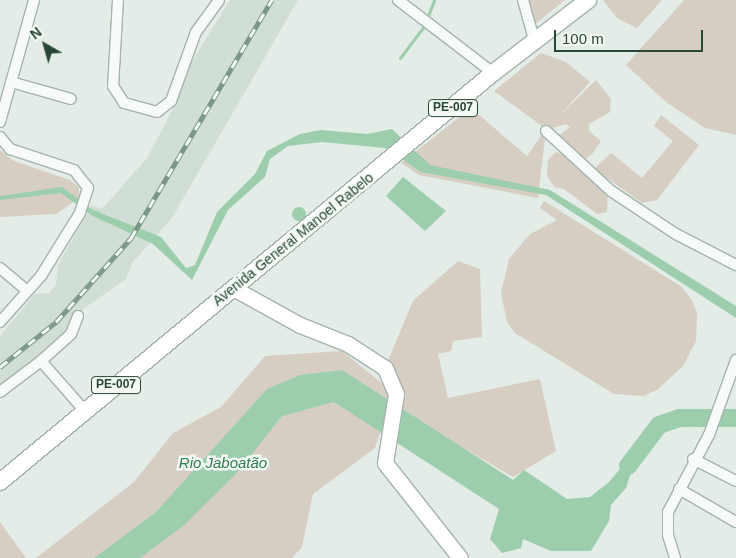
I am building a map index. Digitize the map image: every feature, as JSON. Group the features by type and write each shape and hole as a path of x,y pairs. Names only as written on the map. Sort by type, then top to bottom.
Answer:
{"main road":[{"name":"Avenida General Manoel Rabelo","path":"0,482 493,73 588,0"}],"street":[{"path":"0,122 34,0"},
{"path":"118,0 113,86 124,103 157,112 170,101 196,32 219,0"},
{"path":"398,0 493,73"},
{"path":"524,0 535,42"},
{"path":"12,82 71,99"},
{"path":"546,131 611,191 676,234 736,265"},
{"path":"0,137 10,149 80,174 88,188 86,201 80,213 27,291 0,322"},
{"path":"0,268 27,291"},
{"path":"233,288 367,356 384,368 396,402 391,446 385,463 460,558"},
{"path":"0,392 41,361 71,334 78,316"},
{"path":"675,558 668,535 668,512 693,459 709,435 736,360"},
{"path":"41,361 85,412"},
{"path":"693,459 736,481"},
{"path":"678,489 736,522"}],"shaded area":[{"path":"230,0 298,0 172,218 132,263 126,279 79,312 65,336 0,387 0,336 35,294 49,293 56,285 58,265 92,205 102,209 147,158 173,109 191,63"},
{"path":"529,0 565,0 533,26"},
{"path":"603,0 662,0 637,28 617,18"},
{"path":"684,0 736,0 736,135 705,128 666,102 626,65"},
{"path":"541,53 566,62 590,82 558,117 596,80 611,99 610,112 589,124 589,131 601,141 593,153 583,161 565,157 608,193 607,212 597,214 564,189 554,187 547,176 548,160 556,152 562,154 553,140 570,127 566,124 546,130 538,198 419,175 401,163 471,108 527,156 546,129 494,91"},
{"path":"661,115 699,145 657,200 642,203 594,169 611,153 642,178 673,141 654,126"},
{"path":"0,150 14,161 70,180 79,187 79,198 56,214 0,217"},
{"path":"544,201 682,287 691,299 697,312 696,341 683,366 657,390 643,396 614,394 515,333 507,322 501,293 509,259 530,234 557,220 540,208"},
{"path":"458,261 480,269 482,337 453,341 451,351 438,354 448,398 540,379 556,451 513,477 410,417 396,402 385,368 413,301"},
{"path":"342,351 394,393 375,448 313,494 302,547 292,558 36,558 134,482 173,433 221,407 265,356"},
{"path":"0,522 26,558 0,558"}],"water":[{"path":"392,129 430,165 550,190 736,306 736,318 546,195 421,172 385,148 322,142 288,146 270,159 265,177 228,210 192,280 153,244 91,215 61,193 0,200 0,196 62,187 93,210 161,237 186,268 195,265 217,212 255,174 267,151 300,134 321,130 367,134"},
{"path":"403,177 446,211 425,231 386,196"},
{"path":"296,207 302,207 306,214 302,221 296,221 292,217 292,211"},
{"name":"Rio Jaboatão","path":"342,370 513,480 524,470 567,499 590,497 609,482 640,445 626,488 611,505 609,521 591,551 551,551 523,539 521,548 502,553 490,539 499,509 334,402 282,416 236,474 183,526 140,558 94,558 155,513 267,389 300,375"}],"waterway":[{"path":"428,16 434,0"},
{"path":"400,58 423,28"},
{"name":"Rio Jaboatão","path":"628,466 659,425 679,418 736,418"}],"railway":[{"path":"0,367 56,322 131,238 272,0"}]}
